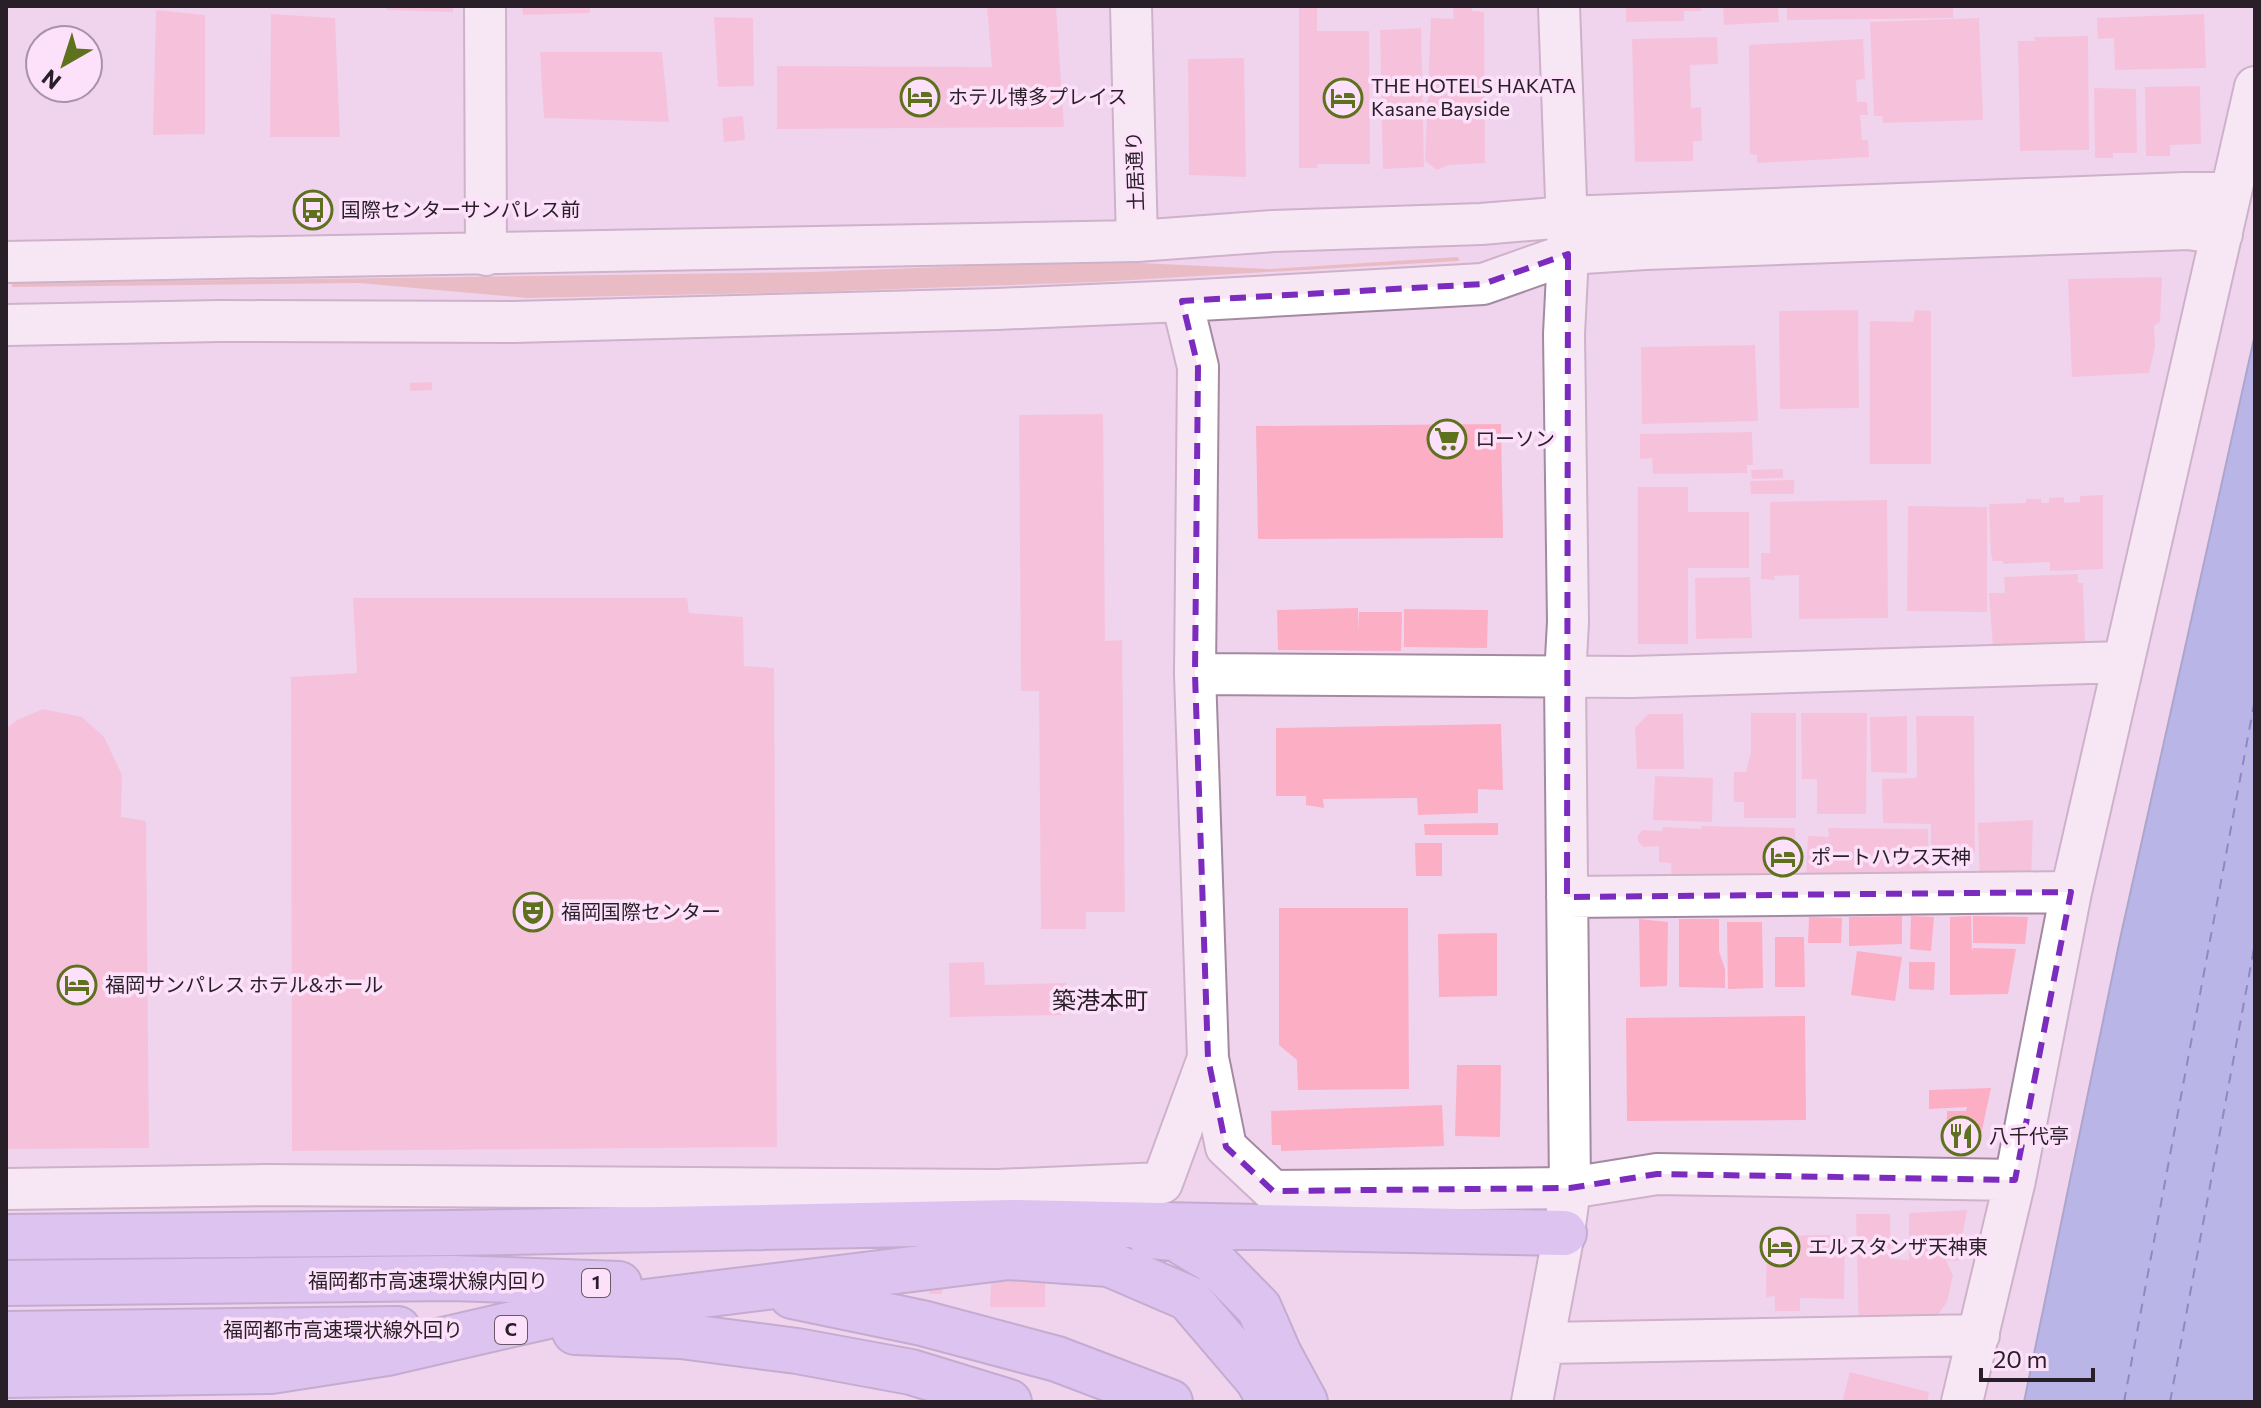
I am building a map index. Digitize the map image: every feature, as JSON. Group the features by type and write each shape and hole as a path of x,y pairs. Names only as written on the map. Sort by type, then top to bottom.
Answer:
{"highway":[{"path":"1013,1222 1175,1238 1213,1261 1259,1308 1305,1402"},
{"path":"6,1237 453,1233 1013,1222 1564,1233"},
{"path":"6,1375 271,1371 387,1353 565,1312 1009,1257 1109,1264 1188,1298 1258,1380 1270,1402"},
{"name":"福岡都市高速環状線内回り","path":"6,1283 452,1278 691,1286 806,1297 922,1323 1057,1359 1170,1402"},
{"name":"福岡都市高速環状線外回り","path":"6,1334 450,1328 681,1336 797,1351 911,1372 1009,1402"}],"street":[{"path":"485,6 486,255"},
{"name":"土居通り","path":"1131,6 1137,241"},
{"path":"1532,1402 1545,1343 1570,1188 1565,677 1568,622 1564,334 1567,236 1559,6"},
{"path":"1962,1402 2015,1180 2071,892 2255,87"},
{"path":"6,325 220,321 514,322 997,309 1483,284 1567,236 2184,193 2230,193"},
{"path":"6,262 1137,241 1273,231 1481,224 1645,249 2188,229 2222,234"},
{"path":"1182,301 1198,367 1195,674 1208,1058 1226,1147 1273,1191 1570,1188 1657,1174 2015,1180"},
{"path":"1195,674 1565,677 2123,662"},
{"path":"1567,897 2071,892"},
{"path":"6,1189 265,1185 997,1190 1162,1183 1208,1058"},
{"path":"1545,1343 1979,1335"}],"highlighted area":[{"path":"1568,254 1567,897 2071,892 2015,1180 1657,1174 1570,1188 1273,1191 1226,1147 1208,1058 1195,674 1198,367 1182,301 1483,284"}],"shaded area":[{"path":"1458,257 1459,261 1097,282 527,298 359,283 12,287 12,283 812,272 1097,261 1269,269"}],"water":[{"path":"2255,334 2255,1402 2024,1402 2120,939"}],"building":[{"path":"387,6 453,6 453,12 387,10"},
{"path":"522,6 590,6 590,13 523,15"},
{"name":"ホテル博多プレイス","path":"987,6 1056,6 1064,127 777,129 777,66 992,67"},
{"name":"THE HOTELS HAKATA Kasane Bayside","path":"1299,6 1317,6 1317,31 1369,31 1370,164 1318,164 1317,168 1299,168"},
{"path":"1453,6 1472,6 1472,11 1484,12 1485,163 1449,165 1437,170 1425,161 1431,18 1454,19"},
{"path":"1626,6 1701,6 1701,11 1684,11 1684,21 1626,22"},
{"path":"1723,6 1778,6 1779,22 1724,25"},
{"path":"1787,6 1953,6 1953,18 1787,20"},
{"path":"156,10 205,15 205,134 153,135"},
{"path":"271,14 335,18 340,137 270,137"},
{"path":"2204,14 2206,68 2115,70 2114,38 2098,39 2097,18"},
{"path":"714,17 753,18 754,86 718,87"},
{"path":"1979,18 1983,120 1883,123 1882,116 1874,116 1870,22"},
{"path":"1421,28 1424,167 1383,169 1380,30"},
{"path":"2088,36 2089,150 2020,151 2018,41 2035,41 2034,37"},
{"path":"1717,37 1718,64 1690,65 1691,108 1701,107 1702,141 1693,141 1693,161 1635,162 1632,39"},
{"path":"1863,39 1865,79 1856,80 1857,102 1867,102 1868,115 1860,115 1862,140 1868,140 1869,157 1757,163 1757,155 1750,154 1749,45"},
{"path":"540,52 662,52 669,122 544,118"},
{"path":"1244,58 1246,177 1189,175 1188,59"},
{"path":"2200,86 2201,144 2170,145 2170,156 2146,156 2145,87"},
{"path":"2094,88 2136,89 2137,153 2113,153 2113,158 2095,158"},
{"path":"743,116 745,140 724,142 722,118"},
{"path":"308,206 331,206 332,217 308,217"},
{"path":"2162,277 2160,322 2154,326 2155,347 2149,373 2072,377 2068,279"},
{"path":"1858,310 1859,408 1780,409 1779,311"},
{"path":"1915,310 1931,311 1931,464 1870,464 1870,321 1913,322"},
{"path":"1755,345 1758,421 1642,424 1641,347"},
{"path":"432,382 432,390 410,391 410,383"},
{"path":"1103,414 1105,641 1122,640 1125,912 1086,912 1086,929 1041,929 1039,691 1021,691 1019,415"},
{"path":"1501,424 1503,538 1258,539 1256,426"},
{"path":"1752,432 1753,465 1747,465 1747,473 1653,474 1652,458 1640,459 1640,434"},
{"path":"1783,469 1783,478 1752,479 1751,470"},
{"path":"1794,480 1794,494 1751,494 1750,481"},
{"path":"1638,487 1688,487 1688,512 1749,512 1749,568 1688,568 1688,644 1638,644"},
{"path":"2103,495 2103,569 2050,571 2050,562 2003,564 2003,561 1993,561 1989,504 2026,503 2026,499 2041,499 2041,503 2049,503 2049,498 2064,497 2064,503 2080,502 2080,496"},
{"path":"1887,500 1888,618 1799,619 1799,575 1774,576 1775,580 1761,579 1761,553 1770,553 1770,502"},
{"path":"1908,506 1987,507 1987,612 1907,611"},
{"path":"2078,574 2078,583 2083,583 2085,642 2079,642 2079,645 2041,646 2041,643 2034,643 2034,647 1993,648 1989,593 2005,593 2004,577"},
{"path":"1750,577 1752,638 1696,639 1695,578"},
{"name":"福岡国際センター","path":"353,598 687,598 689,613 743,617 744,666 774,668 777,1147 292,1151 291,677 357,673"},
{"path":"1358,608 1358,633 1359,612 1402,612 1401,651 1278,650 1277,610"},
{"path":"1404,609 1488,610 1487,648 1404,647"},
{"name":"福岡サンパレス ホテル&ホール","path":"43,709 82,717 104,737 122,775 121,817 146,821 149,1148 6,1149 6,729 17,720"},
{"path":"1751,713 1796,713 1796,818 1744,818 1744,802 1734,802 1734,772 1746,772 1751,752"},
{"path":"1801,713 1867,713 1866,814 1817,814 1817,779 1802,779"},
{"path":"1648,714 1683,714 1684,769 1637,769 1635,728"},
{"path":"1907,716 1907,773 1871,772 1870,717"},
{"path":"1916,716 1974,716 1975,853 1931,853 1931,824 1883,823 1882,779 1917,776"},
{"path":"1501,724 1503,790 1478,789 1478,813 1418,815 1417,798 1323,799 1324,808 1306,805 1306,796 1276,796 1276,728"},
{"path":"1655,776 1713,778 1712,822 1653,820"},
{"path":"2033,820 2031,882 1980,884 1978,823"},
{"path":"1498,823 1498,835 1425,835 1424,824"},
{"path":"1702,826 1795,828 1796,884 1672,886 1671,863 1659,862 1659,846 1643,847 1638,836 1642,830 1662,831 1663,827 1701,829"},
{"path":"1828,828 1928,829 1929,883 1806,880 1808,836 1829,837"},
{"path":"1415,843 1442,843 1442,876 1416,876"},
{"path":"1279,908 1408,908 1409,1089 1298,1090 1297,1060 1279,1045"},
{"path":"1902,916 1902,944 1849,946 1849,917"},
{"path":"1911,916 1934,917 1931,951 1910,949"},
{"path":"1971,916 1972,951 1973,948 2016,949 2008,994 1950,995 1950,917"},
{"path":"1973,916 2028,917 2025,944 1973,943"},
{"path":"1809,917 1842,918 1841,943 1808,943"},
{"path":"1639,919 1668,922 1667,986 1640,987"},
{"path":"1679,919 1719,919 1719,951 1725,969 1725,988 1679,987"},
{"path":"1727,922 1762,922 1763,988 1728,989"},
{"path":"1497,933 1497,996 1439,997 1438,934"},
{"path":"1775,937 1804,937 1805,987 1775,987"},
{"path":"1857,951 1902,957 1895,1001 1851,995"},
{"path":"984,962 985,985 1066,983 1066,1015 950,1017 949,963"},
{"path":"1909,962 1935,962 1934,990 1909,989"},
{"path":"1805,1016 1806,1120 1627,1121 1626,1018"},
{"path":"1457,1065 1501,1065 1500,1137 1455,1136"},
{"path":"1991,1088 1979,1144 1946,1143 1947,1111 1966,1111 1967,1107 1929,1109 1929,1090"},
{"path":"1442,1105 1444,1146 1281,1151 1281,1145 1272,1145 1271,1111"},
{"path":"1967,1210 1958,1261 1946,1260 1953,1275 1947,1302 1940,1312 1933,1319 1859,1334 1856,1214 1890,1214 1891,1259 1909,1260 1909,1213"},
{"path":"1845,1235 1844,1299 1800,1298 1800,1311 1775,1311 1775,1296 1766,1297 1767,1236"},
{"path":"1045,1241 1045,1307 990,1307 991,1282 943,1282 942,1294 929,1294 929,1242"},
{"path":"1850,1372 1929,1392 1927,1402 1842,1402"}],"ferry route":[{"path":"2124,1402 2255,699"},
{"path":"2170,1402 2255,943"}],"place":[{"name":"ホテル博多プレイス","path":"920,97"},
{"name":"THE HOTELS HAKATA Kasane Bayside","path":"1343,98"},
{"name":"国際センターサンパレス前","path":"313,210"},
{"name":"ローソン","path":"1447,439"},
{"name":"ポートハウス天神","path":"1783,857"},
{"name":"福岡国際センター","path":"533,912"},
{"name":"福岡サンパレス ホテル&ホール","path":"77,985"},
{"name":"八千代亭","path":"1961,1136"},
{"name":"エルスタンザ天神東","path":"1780,1247"}],"district":[{"name":"築港本町","path":"1100,1001"}]}
